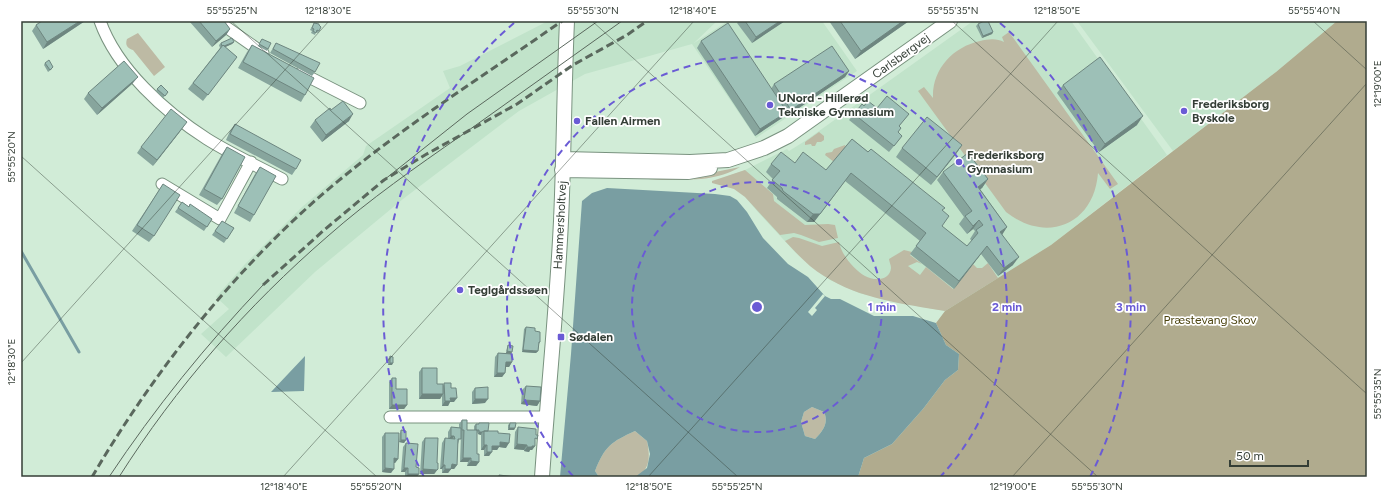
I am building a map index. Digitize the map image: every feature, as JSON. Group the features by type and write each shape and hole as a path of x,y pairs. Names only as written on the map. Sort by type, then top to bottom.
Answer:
{"street":[{"path":"100,21 115,52 157,101 187,125 208,139 282,179"},
{"path":"220,21 226,28 270,58"},
{"name":"Hammersholtvej","path":"542,477 561,220 567,21"},
{"name":"Carlsbergvej","path":"562,165 728,160 764,148 788,136 950,21"},
{"path":"290,68 360,103"},
{"path":"162,184 220,219 251,162"},
{"path":"390,417 546,417"}],"shaded area":[{"path":"548,21 717,21 694,43 728,21 822,21 857,71 756,138 692,44 585,74 519,111 403,199 315,272 226,357 201,334 229,309 216,297 246,263 302,207 363,155 366,146 450,88 443,71 460,66"},
{"name":"Frederiksborg Gymnasium","path":"973,21 1071,21 1167,155 1051,245 945,311 900,303 859,293 830,280 795,252 757,211 728,176 745,170 787,149 789,151 805,141"},
{"name":"Frederiksborg Byskole","path":"1077,21 1337,21 1276,72 1173,151"},
{"path":"1009,32 1118,184 1110,189 1098,173 1095,191 1088,206 1078,217 1066,224 1052,227 1037,227 1021,222 1006,212 918,91 924,87 933,98 936,78 940,69 953,54 961,48 980,41 992,39 1004,42 1002,37"},
{"path":"138,33 165,67 154,76 133,50 126,45 127,39"},
{"path":"819,132 824,136 824,140 817,142 815,146 812,146 811,144 805,145 805,142"},
{"path":"845,145 846,147 834,162 825,155 826,153 832,152 834,149"},
{"path":"740,167 715,177 687,180 653,180 644,178 695,176"},
{"path":"745,170 773,194 774,201 805,225 835,225 838,238 819,242 794,233 780,235 745,197 734,189 712,183 712,181"},
{"path":"793,237 822,246 839,242 842,252 852,266 865,276 873,279 885,278 890,272 891,268 889,259 904,250 912,252 910,255 922,264 917,262 908,266 920,275 926,267 953,289 973,264 977,268 982,268 988,263 998,278 945,311 883,300 852,290 824,276 808,264 785,241"},
{"path":"812,407 824,412 826,420 823,430 815,439 805,436 801,422 804,412"},
{"path":"635,431 647,441 649,452 647,466 641,474 633,478 599,477 595,471 606,450 620,438"}],"green space":[{"name":"Præstevang Skov","path":"1337,21 1367,21 1367,477 858,477 864,458 892,444 923,409 945,380 958,370 959,354 946,345 936,323 945,311 1051,245 1276,72"}],"water":[{"name":"Teglgårdssøen","path":"607,188 730,196 737,200 747,212 763,238 788,264 808,277 825,296 831,299 840,299 874,316 913,316 936,323 946,345 959,354 958,370 945,380 923,409 892,444 864,458 858,477 635,477 647,468 650,454 647,441 635,431 620,438 606,450 595,471 599,477 560,477 582,201 592,193","holes":["812,407 824,412 826,420 820,433 815,439 805,436 801,422 804,412"]},
{"path":"305,356 304,391 271,392"}],"pier":[{"path":"823,294 825,296 815,308 817,310 812,316 808,312"}],"building":[{"path":"42,21 80,21 47,42 36,25"},
{"path":"199,21 224,21 230,29 216,41"},
{"path":"745,21 780,21 756,37"},
{"path":"840,21 903,21 861,51"},
{"path":"988,21 993,32 983,36 978,24"},
{"path":"314,23 319,24 321,27 316,33 312,28"},
{"path":"728,23 787,112 760,129 701,41"},
{"path":"232,38 234,42 222,46 221,43"},
{"path":"262,39 271,43 268,49 259,44"},
{"path":"276,43 320,63 315,72 273,49"},
{"path":"223,45 237,57 208,95 193,83"},
{"path":"252,45 314,78 305,95 243,62"},
{"path":"832,46 849,71 791,110 774,84"},
{"path":"1100,57 1143,116 1105,144 1063,85"},
{"path":"49,60 53,67 50,70 45,63"},
{"path":"124,61 138,77 102,108 88,93"},
{"path":"161,85 168,92 165,96 157,89"},
{"path":"887,96 909,114 899,126 901,128 898,132 902,136 894,146 854,114 862,104 864,106 868,101 877,108"},
{"path":"343,101 353,114 326,135 315,120 330,108 331,110"},
{"path":"171,109 187,122 157,160 141,147"},
{"path":"927,117 962,145 937,177 902,148"},
{"path":"235,124 301,160 296,169 230,134"},
{"path":"852,139 868,152 871,149 945,208 942,210 949,216 942,226 967,246 978,233 976,230 983,225 979,220 973,226 965,216 972,211 943,172 968,153 988,179 978,187 1007,227 1000,232 1019,257 1004,268 987,246 959,281 916,246 926,233 851,173 820,214 813,214 783,191 782,188 772,180 780,171 771,164 781,152 795,163 803,152 826,170"},
{"path":"227,147 245,157 222,199 204,189"},
{"path":"260,167 276,176 254,215 238,206"},
{"path":"163,184 180,195 154,236 137,225"},
{"path":"182,202 189,207 190,204 212,219 207,227 178,208"},
{"path":"222,221 234,228 227,239 215,231"},
{"path":"526,327 535,328 535,331 540,332 538,351 523,350"},
{"path":"508,345 513,346 512,352 507,351"},
{"path":"498,353 512,354 512,362 506,362 505,373 497,373"},
{"path":"390,356 393,357 393,363 390,363"},
{"path":"422,368 437,368 437,384 443,384 443,394 422,394"},
{"path":"392,378 396,378 396,389 407,389 407,405 392,405"},
{"path":"444,383 451,383 451,388 456,388 457,398 450,398 451,401 445,401"},
{"path":"526,386 541,387 540,401 524,400"},
{"path":"488,387 488,399 475,399 475,388"},
{"path":"462,420 467,420 467,430 477,430 477,454 479,454 479,462 471,461 471,458 463,458 464,430 462,430"},
{"path":"489,423 488,431 479,432 479,430 476,430 476,424"},
{"path":"510,423 516,423 515,428 509,428"},
{"path":"451,427 461,428 461,439 458,439 457,465 452,464 451,469 445,469 445,465 443,465 445,438 455,439 454,436 451,436"},
{"path":"518,427 536,429 536,435 538,435 537,439 535,438 535,446 527,447 527,445 517,444"},
{"path":"401,430 406,431 406,440 401,440"},
{"path":"484,431 498,431 498,433 510,434 509,443 500,442 500,446 492,446 492,452 487,452 487,445 484,445"},
{"path":"385,433 399,433 398,459 394,458 394,469 385,468"},
{"path":"425,438 438,438 437,470 423,469"},
{"path":"406,443 418,444 416,467 419,468 419,474 408,474 408,468 404,468"},
{"path":"499,475 516,477 499,477"}],"waterway":[{"path":"21,251 79,352"}],"tram line":[{"path":"384,180 467,114 598,21"},
{"path":"119,477 164,411 214,349 241,319 298,263 360,209 622,21"},
{"path":"109,477 144,426 201,354 263,285"}],"railway":[{"path":"92,477 141,400 168,362 227,289 258,255 325,192 353,169 411,125 562,21"},
{"path":"263,285 323,231 384,180 425,155 517,104 573,65 627,35 647,21"}],"place":[{"name":"UNord - Hillerød Tekniske Gymnasium","path":"770,105"},
{"name":"Frederiksborg Byskole","path":"1184,111"},
{"name":"Fallen Airmen","path":"577,121"},
{"name":"Frederiksborg Gymnasium","path":"959,162"},
{"name":"Teglgårdssøen","path":"460,290"},
{"name":"Sødalen","path":"561,337"}]}
